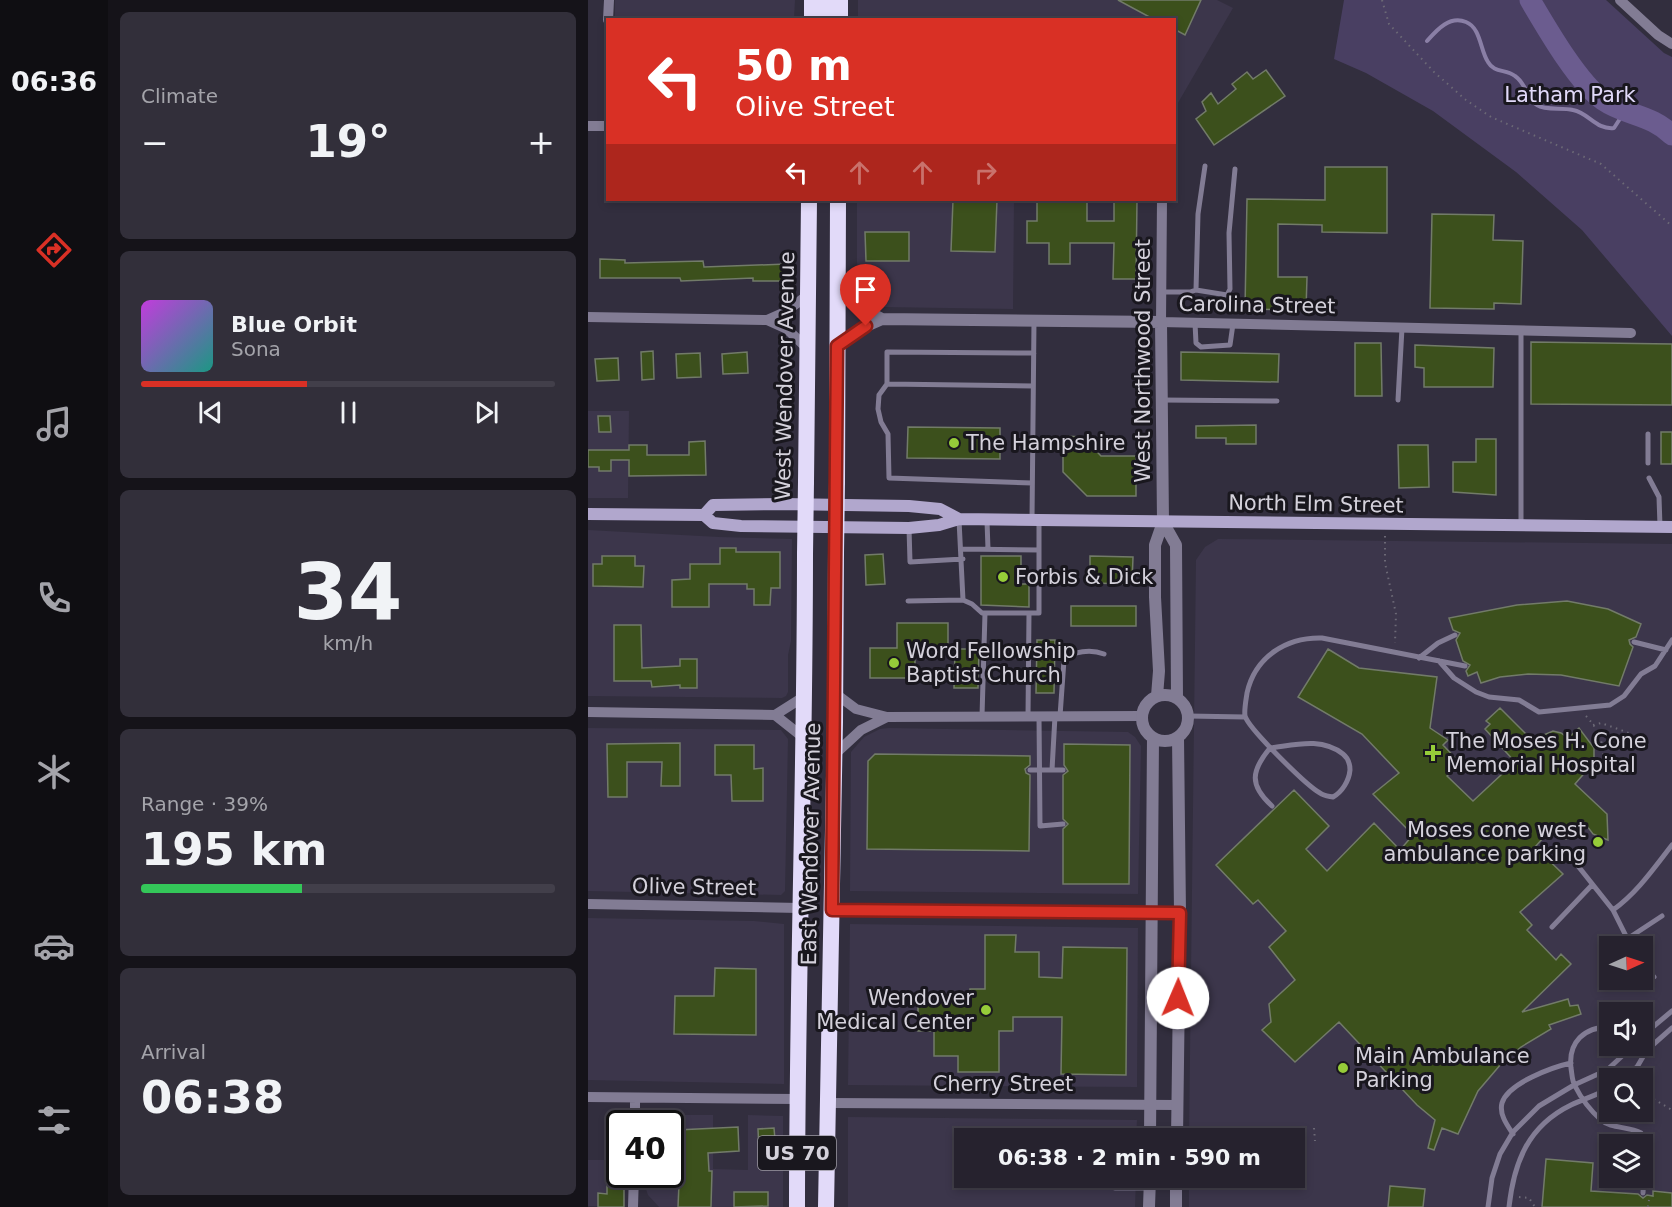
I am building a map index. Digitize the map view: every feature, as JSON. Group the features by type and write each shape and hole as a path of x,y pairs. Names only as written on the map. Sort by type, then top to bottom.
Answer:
{"highway":[{"path":"812,0 812,18"},
{"path":"825,0 826,18"},
{"path":"840,0 840,18"},
{"name":"West Wendover Avenue","path":"805,554 809,201"},
{"name":"US 70","path":"837,346 838,201"},
{"name":"East Wendover Avenue","path":"826,1207 836,694 837,346"},
{"name":"East Wendover Avenue","path":"797,1207 800,908 805,738 805,554"}],"main road":[{"name":"North Elm Street","path":"704,515 713,505 783,504 909,506 940,509 959,519"},
{"name":"North Elm Street","path":"588,514 704,515 713,523 741,526 909,528 939,525 959,519 987,519 1666,527"}],"street":[{"path":"608,18 609,0"},
{"path":"1620,0 1658,35 1672,44"},
{"path":"588,126 606,126"},
{"name":"West Northwood Street","path":"1162,201 1163,522"},
{"name":"Carolina Street","path":"838,289 861,308 882,319"},
{"path":"767,320 785,312 808,295"},
{"path":"588,317 767,320 787,329 807,348"},
{"name":"Carolina Street","path":"837,346 866,326 882,319 1161,322 1631,333"},
{"path":"1156,696 1159,677 1155,545 1163,522"},
{"path":"1163,522 1176,545 1177,698"},
{"path":"836,694 856,709 887,717 1142,716"},
{"path":"1167,694 1177,698 1184,705 1188,716 1186,729 1178,737 1166,741 1153,738 1144,728 1142,716 1145,705 1156,696 1167,694"},
{"path":"588,712 775,715 805,696"},
{"path":"775,715 805,738"},
{"path":"835,754 861,730 887,717"},
{"path":"1177,1128 1180,913 1178,737"},
{"path":"1150,1128 1153,738"},
{"name":"Olive Street","path":"588,904 800,908"},
{"path":"832,910 1180,913"},
{"path":"588,1097 797,1099"},
{"path":"635,1098 635,1110"},
{"name":"Cherry Street","path":"829,1103 1177,1105"},
{"path":"633,1207 634,1188"},
{"path":"1149,1207 1150,1188"},
{"path":"1176,1188 1176,1207"}],"lane":[{"path":"1196,290 1198,214 1205,166"},
{"path":"1161,292 1196,290 1227,295 1230,289 1229,233 1235,169"},
{"path":"908,601 963,600 982,613 1039,613 1039,550 1032,483 1034,321"},
{"path":"1196,323 1196,344 1202,347 1230,345 1233,324"},
{"path":"1398,400 1402,328"},
{"path":"1521,331 1521,525"},
{"path":"1032,483 889,478 888,434 881,422 878,409 879,395 887,384 887,352 1034,353"},
{"path":"887,384 1033,386"},
{"path":"1162,400 1277,401"},
{"path":"1648,434 1648,463"},
{"path":"1649,478 1659,497 1666,527"},
{"path":"959,519 963,559 963,600"},
{"path":"987,519 988,549"},
{"path":"909,528 910,562 963,559"},
{"path":"961,549 1039,550"},
{"path":"982,716 985,613"},
{"path":"1029,613 1040,826 1063,824"},
{"path":"1419,658 1438,643 1455,635"},
{"path":"1272,806 1259,795 1255,785 1256,770 1270,748 1321,743 1335,748 1347,757 1350,766 1348,780 1338,794 1333,797 1318,792 1270,748 1245,717 1245,700 1249,684 1255,671 1267,656 1285,645 1310,638 1322,638 1465,666"},
{"path":"1439,661 1454,678 1488,697 1519,700 1539,712 1581,709 1616,702 1641,674 1655,666 1672,640"},
{"path":"1634,642 1666,650"},
{"path":"1052,770 1064,660 1079,652 1104,654"},
{"path":"1188,716 1245,717"},
{"path":"1030,770 1064,770"},
{"path":"1613,910 1624,902 1648,876 1672,845"},
{"path":"1578,866 1613,910 1626,936"},
{"path":"1552,927 1592,885"},
{"path":"1632,936 1662,916"},
{"path":"1653,1027 1672,1011"},
{"path":"1599,1027 1579,1037 1570,1055 1574,1085 1603,1122 1634,1129 1641,1133 1645,1150 1643,1193"},
{"path":"1653,1044 1672,1029"},
{"path":"1488,1207 1492,1178 1500,1154 1513,1134 1539,1106 1574,1085 1607,1070 1622,1056"},
{"path":"1513,1134 1504,1118 1502,1106 1508,1094 1525,1081 1552,1068 1571,1063"},
{"path":"1509,1207 1517,1162 1527,1142 1544,1123 1569,1105 1599,1093"}],"path":[{"path":"1382,0 1389,24 1434,72 1466,100 1491,117 1601,164 1672,226"},
{"path":"1385,524 1385,563 1396,614 1395,653"},
{"path":"1581,709 1598,732 1602,746 1602,762 1607,770"},
{"path":"1593,724 1601,723 1629,733"},
{"path":"1653,1099 1672,1110"},
{"path":"1314,1128 1315,1141"},
{"path":"1510,1197 1529,1198 1535,1207"}],"shaded area":[{"path":"615,0 795,0 794,18 615,18"},
{"path":"858,0 1217,0 1233,8 1176,106 1176,18 858,18"},
{"path":"857,201 1014,201 1013,309 883,307 863,296 857,262"},
{"path":"588,411 629,411 628,498 588,498"},
{"path":"588,530 792,539 791,641 786,696 782,698 588,696"},
{"name":"The Moses H. Cone Memorial Hospital","path":"1218,539 1672,544 1672,1207 1189,1207 1189,1188 1305,1188 1305,1128 1189,1128 1196,560 1205,547"},
{"path":"588,728 781,730 788,739 785,891 781,895 588,891"},
{"path":"880,729 1128,732 1141,746 1138,894 850,891 851,752 864,737"},
{"path":"588,918 754,921 784,924 784,1084 588,1080"},
{"path":"850,924 1138,928 1137,1087 848,1085"},
{"path":"684,1115 713,1115 713,1169 748,1170 748,1115 783,1116 783,1207 659,1207 648,1195 646,1188 684,1188"},
{"path":"848,1117 1137,1120 1137,1128 954,1128 954,1188 1136,1188 1135,1207 848,1207"},
{"path":"588,1160 606,1160 606,1188 623,1188 624,1207 588,1206"}],"green space":[{"name":"Latham Park","path":"1344,0 1606,0 1664,53 1672,57 1672,336 1582,230 1516,172 1433,111 1366,73 1334,59"}],"building":[{"path":"1118,0 1201,0 1185,35 1176,30 1176,18 1151,18"},
{"path":"1266,70 1285,96 1214,145 1196,119 1206,111 1202,102 1211,93 1218,104 1236,89 1232,84 1247,72 1253,79"},
{"path":"1325,167 1387,167 1387,233 1322,232 1322,225 1278,224 1278,277 1307,277 1306,310 1245,309 1247,199 1325,200"},
{"path":"953,201 997,201 995,252 951,251"},
{"path":"1037,201 1087,201 1087,221 1114,221 1114,201 1137,201 1136,279 1113,279 1114,243 1070,243 1070,264 1049,264 1049,243 1027,243 1027,221 1037,221"},
{"path":"1432,214 1494,215 1493,240 1523,241 1521,304 1494,303 1494,309 1430,308"},
{"path":"865,232 909,232 909,261 866,261"},
{"path":"600,259 625,260 625,263 703,261 704,267 786,264 786,281 753,281 753,278 681,281 680,278 600,278"},
{"path":"1531,342 1672,344 1672,405 1531,404"},
{"path":"1355,343 1381,343 1382,396 1355,396"},
{"path":"1415,345 1494,348 1493,387 1424,387 1424,368 1415,367"},
{"path":"653,351 654,379 642,380 641,352"},
{"path":"747,352 748,373 723,374 722,354"},
{"path":"1181,352 1279,354 1278,382 1181,380"},
{"path":"700,353 701,377 677,378 676,354"},
{"path":"618,358 619,380 597,381 595,359"},
{"path":"598,416 610,416 611,432 599,432"},
{"path":"1256,425 1256,444 1226,444 1226,438 1196,438 1196,426"},
{"name":"The Hampshire","path":"908,427 1000,428 1000,459 907,458"},
{"path":"1661,432 1672,432 1672,464 1661,464"},
{"path":"1063,436 1083,437 1101,456 1136,456 1136,496 1087,496 1063,472"},
{"path":"1476,439 1496,439 1496,495 1453,492 1453,462 1476,462"},
{"path":"705,441 706,475 629,476 629,460 611,460 611,471 599,471 599,467 588,467 588,450 629,450 629,445 647,445 647,455 689,455 689,442"},
{"path":"1398,445 1428,445 1429,487 1399,488"},
{"path":"720,548 736,548 736,552 780,552 780,588 771,588 770,605 754,605 754,589 747,589 747,584 709,584 709,607 672,607 672,580 690,579 690,564 720,564"},
{"path":"883,554 885,584 866,585 865,555"},
{"path":"602,556 635,556 635,566 644,566 643,587 593,586 593,564 602,564"},
{"path":"981,556 1021,556 1021,584 1029,584 1029,607 981,605"},
{"path":"1090,556 1133,557 1132,584 1090,583"},
{"path":"1567,601 1608,609 1641,624 1636,637 1629,640 1633,647 1619,686 1561,675 1528,674 1500,677 1481,683 1477,672 1468,676 1466,671 1470,665 1463,661 1456,640 1460,633 1453,630 1449,618 1517,605"},
{"path":"1071,606 1136,606 1136,626 1071,626"},
{"path":"897,623 948,623 948,650 915,650 915,678 870,678 870,648 897,648"},
{"path":"614,625 641,625 642,668 680,666 680,659 697,659 697,688 680,688 680,685 652,687 651,681 614,681"},
{"path":"1037,640 1055,640 1054,693 1036,693"},
{"path":"955,649 979,649 978,688 954,688"},
{"path":"1328,649 1359,668 1437,677 1430,728 1448,740 1443,745 1460,763 1447,776 1473,801 1515,762 1485,729 1490,724 1486,721 1500,708 1532,740 1553,731 1568,738 1579,728 1594,748 1591,769 1588,769 1575,784 1607,814 1608,840 1593,834 1584,822 1566,839 1553,827 1535,847 1563,874 1520,912 1532,925 1527,930 1556,960 1561,954 1571,964 1522,1012 1568,999 1570,1006 1578,1005 1581,1014 1549,1025 1551,1029 1521,1047 1501,1064 1478,1091 1458,1134 1442,1128 1434,1150 1428,1148 1435,1120 1417,1105 1339,1022 1295,1062 1262,1030 1271,1022 1269,1004 1295,980 1269,947 1286,931 1258,900 1253,904 1216,865 1294,790 1329,826 1306,849 1327,871 1374,823 1400,850 1413,835 1373,794 1399,773 1362,734 1298,697"},
{"path":"680,743 680,786 661,786 662,762 627,762 627,797 608,797 607,744"},
{"path":"1064,744 1130,745 1129,884 1063,884 1063,829 1068,824 1063,819 1063,775 1068,771 1064,765"},
{"path":"715,745 754,745 754,769 763,768 763,801 732,801 731,775 715,775"},
{"path":"875,754 1030,756 1030,765 1025,769 1030,775 1029,851 867,849 868,761"},
{"path":"985,935 1016,935 1015,952 1039,952 1039,977 1062,978 1063,947 1127,948 1126,1075 1061,1074 1062,1017 1013,1017 1013,1031 999,1031 999,1072 958,1072 958,1056 934,1056 934,1031 918,1031 918,1002 970,1003 970,989 985,989"},
{"path":"715,968 756,969 756,1035 674,1034 675,996 714,996"},
{"path":"738,1127 739,1151 708,1153 709,1171 712,1171 711,1207 678,1207 679,1188 684,1188 684,1130"},
{"path":"774,1128 776,1151 759,1152 758,1129"},
{"path":"1546,1159 1593,1163 1591,1191 1638,1194 1643,1198 1647,1195 1653,1196 1653,1191 1672,1193 1672,1207 1542,1207"},
{"path":"1390,1186 1425,1189 1423,1207 1388,1207"},
{"path":"607,1188 624,1188 624,1207 598,1207 598,1193 607,1194"},
{"path":"734,1192 768,1192 768,1206 734,1207"}],"waterway":[{"path":"1530,0 1563,54 1593,92 1612,105 1656,123 1672,135"},
{"path":"1427,41 1449,22 1460,20 1466,22 1475,29 1485,57 1491,65 1519,79 1537,105 1579,112 1597,124 1608,128 1614,128 1625,111"}],"place":[{"name":"The Hampshire","path":"954,443"},
{"name":"Forbis & Dick","path":"1003,577"},
{"name":"Word Fellowship Baptist Church","path":"894,663"},
{"name":"The Moses H. Cone Memorial Hospital","path":"1433,753"},
{"name":"Moses cone west ambulance parking","path":"1598,842"},
{"name":"Wendover Medical Center","path":"986,1010"},
{"name":"Main Ambulance Parking","path":"1343,1068"}],"route":[{"path":"866,326 837,346 836,723 832,910 1180,913 1178,998"}]}
